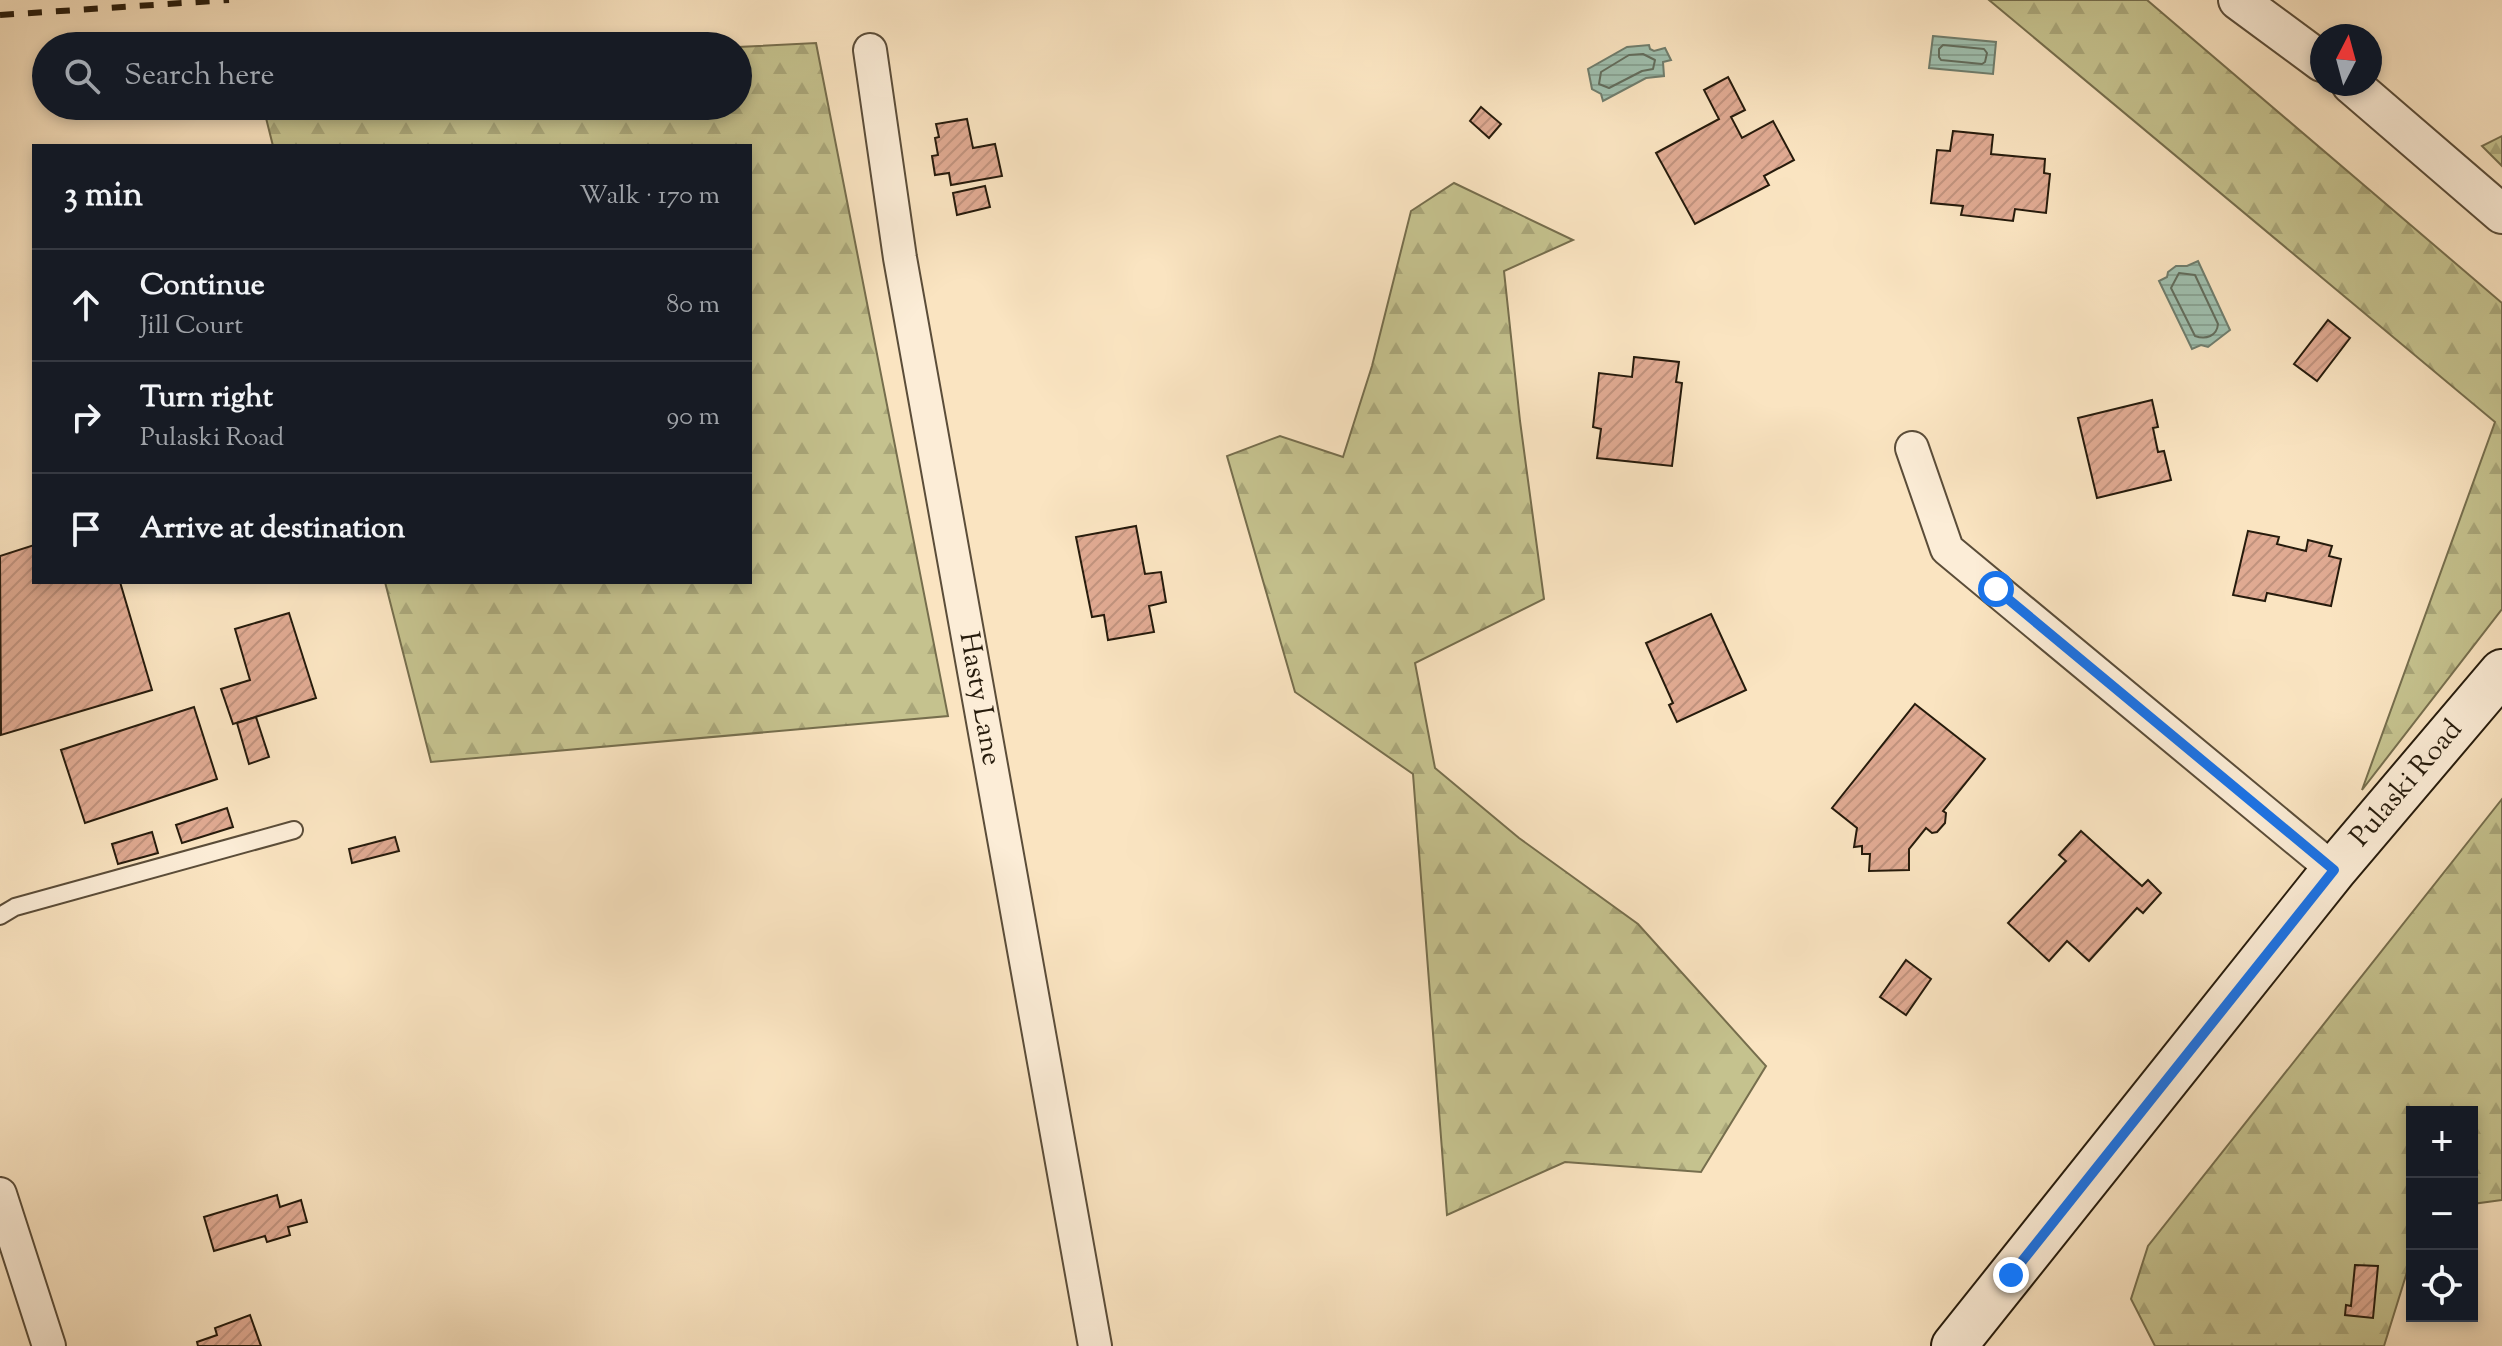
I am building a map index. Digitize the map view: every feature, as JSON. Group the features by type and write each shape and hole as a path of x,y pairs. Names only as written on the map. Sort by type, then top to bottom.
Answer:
{"main road":[{"name":"Pulaski Road","path":"1954,1346 2334,870 2502,672"}],"street":[{"path":"2238,0 2310,53"},
{"name":"Hasty Lane","path":"870,50 900,258 1095,1346"},
{"path":"2365,96 2502,214"},
{"path":"1912,448 1947,549 2334,870"},
{"path":"0,1194 49,1346"}],"lane":[{"path":"0,916 15,907 294,830"}],"green space":[{"path":"1989,0 2147,0 2502,303 2502,609 2362,790 2495,422"},
{"path":"816,43 948,716 431,762 386,584 752,584 752,144 272,144 266,120 752,120 752,46"},
{"path":"2502,136 2502,166 2482,146"},
{"path":"1454,183 1573,240 1504,271 1544,599 1415,663 1435,768 1519,838 1638,924 1766,1066 1701,1172 1565,1162 1447,1215 1413,774 1295,692 1227,456 1280,436 1343,457 1372,366 1411,211"},
{"path":"2502,799 2502,1200 2478,1203 2478,1106 2406,1106 2406,1275 2384,1346 2155,1346 2131,1299 2148,1246"}],"water":[{"path":"1933,36 1996,42 1993,74 1929,68"},
{"path":"1649,45 1654,51 1665,48 1671,60 1663,62 1664,76 1646,78 1603,101 1601,94 1592,89 1588,69 1627,47"},
{"path":"2198,261 2230,330 2208,347 2201,345 2192,349 2159,281 2176,266 2187,266"}],"building":[{"path":"1728,77 1745,110 1731,117 1742,138 1773,121 1794,160 1764,176 1769,185 1695,224 1656,153 1719,119 1704,90"},
{"path":"1481,107 1501,124 1489,138 1470,121"},
{"path":"967,119 973,148 995,144 1002,176 951,185 949,173 935,175 932,156 938,155 936,124"},
{"path":"1953,131 1993,135 1991,154 2045,159 2044,173 2050,174 2046,213 2015,209 2013,221 1961,215 1963,206 1931,203 1937,150 1950,151"},
{"path":"985,186 990,207 957,215 953,193"},
{"path":"2328,320 2350,338 2317,381 2294,364"},
{"path":"1634,357 1679,362 1676,382 1682,383 1672,466 1597,458 1601,429 1593,427 1599,373 1632,377"},
{"path":"2152,400 2158,427 2153,428 2158,452 2164,451 2171,480 2097,498 2078,418"},
{"path":"1136,526 1145,574 1161,572 1166,602 1149,606 1154,632 1108,640 1104,615 1092,617 1076,537"},
{"path":"2248,531 2279,537 2277,544 2306,551 2308,540 2332,546 2329,556 2341,559 2331,606 2267,593 2265,601 2233,595"},
{"path":"32,546 32,584 121,584 152,690 1,735 0,556"},
{"path":"289,613 316,698 233,724 221,689 250,680 235,629"},
{"path":"1711,614 1746,690 1677,722 1669,705 1673,703 1646,643"},
{"path":"1915,704 1985,759 1943,811 1946,813 1945,823 1937,832 1932,833 1926,828 1909,849 1909,870 1869,871 1870,854 1862,854 1862,846 1854,847 1857,828 1832,808"},
{"path":"194,707 217,779 85,823 61,750"},
{"path":"256,717 269,757 249,764 237,723"},
{"path":"227,808 233,827 182,843 176,825"},
{"path":"2081,831 2142,886 2148,880 2161,893 2143,913 2137,908 2089,961 2067,941 2049,961 2008,923 2066,861 2059,855"},
{"path":"152,832 158,853 118,864 112,844"},
{"path":"395,837 399,851 352,863 349,849"},
{"path":"1906,960 1931,979 1906,1015 1880,997"},
{"path":"277,1195 280,1207 301,1200 307,1222 288,1227 290,1235 267,1242 265,1236 214,1251 204,1217"},
{"path":"2355,1265 2378,1266 2373,1318 2345,1315 2346,1305 2351,1306"},
{"path":"250,1315 261,1346 198,1346 197,1342 217,1335 215,1328"}],"railway":[{"path":"0,15 229,0"}],"route":[{"path":"1996,589 2334,870 2011,1275"}]}
